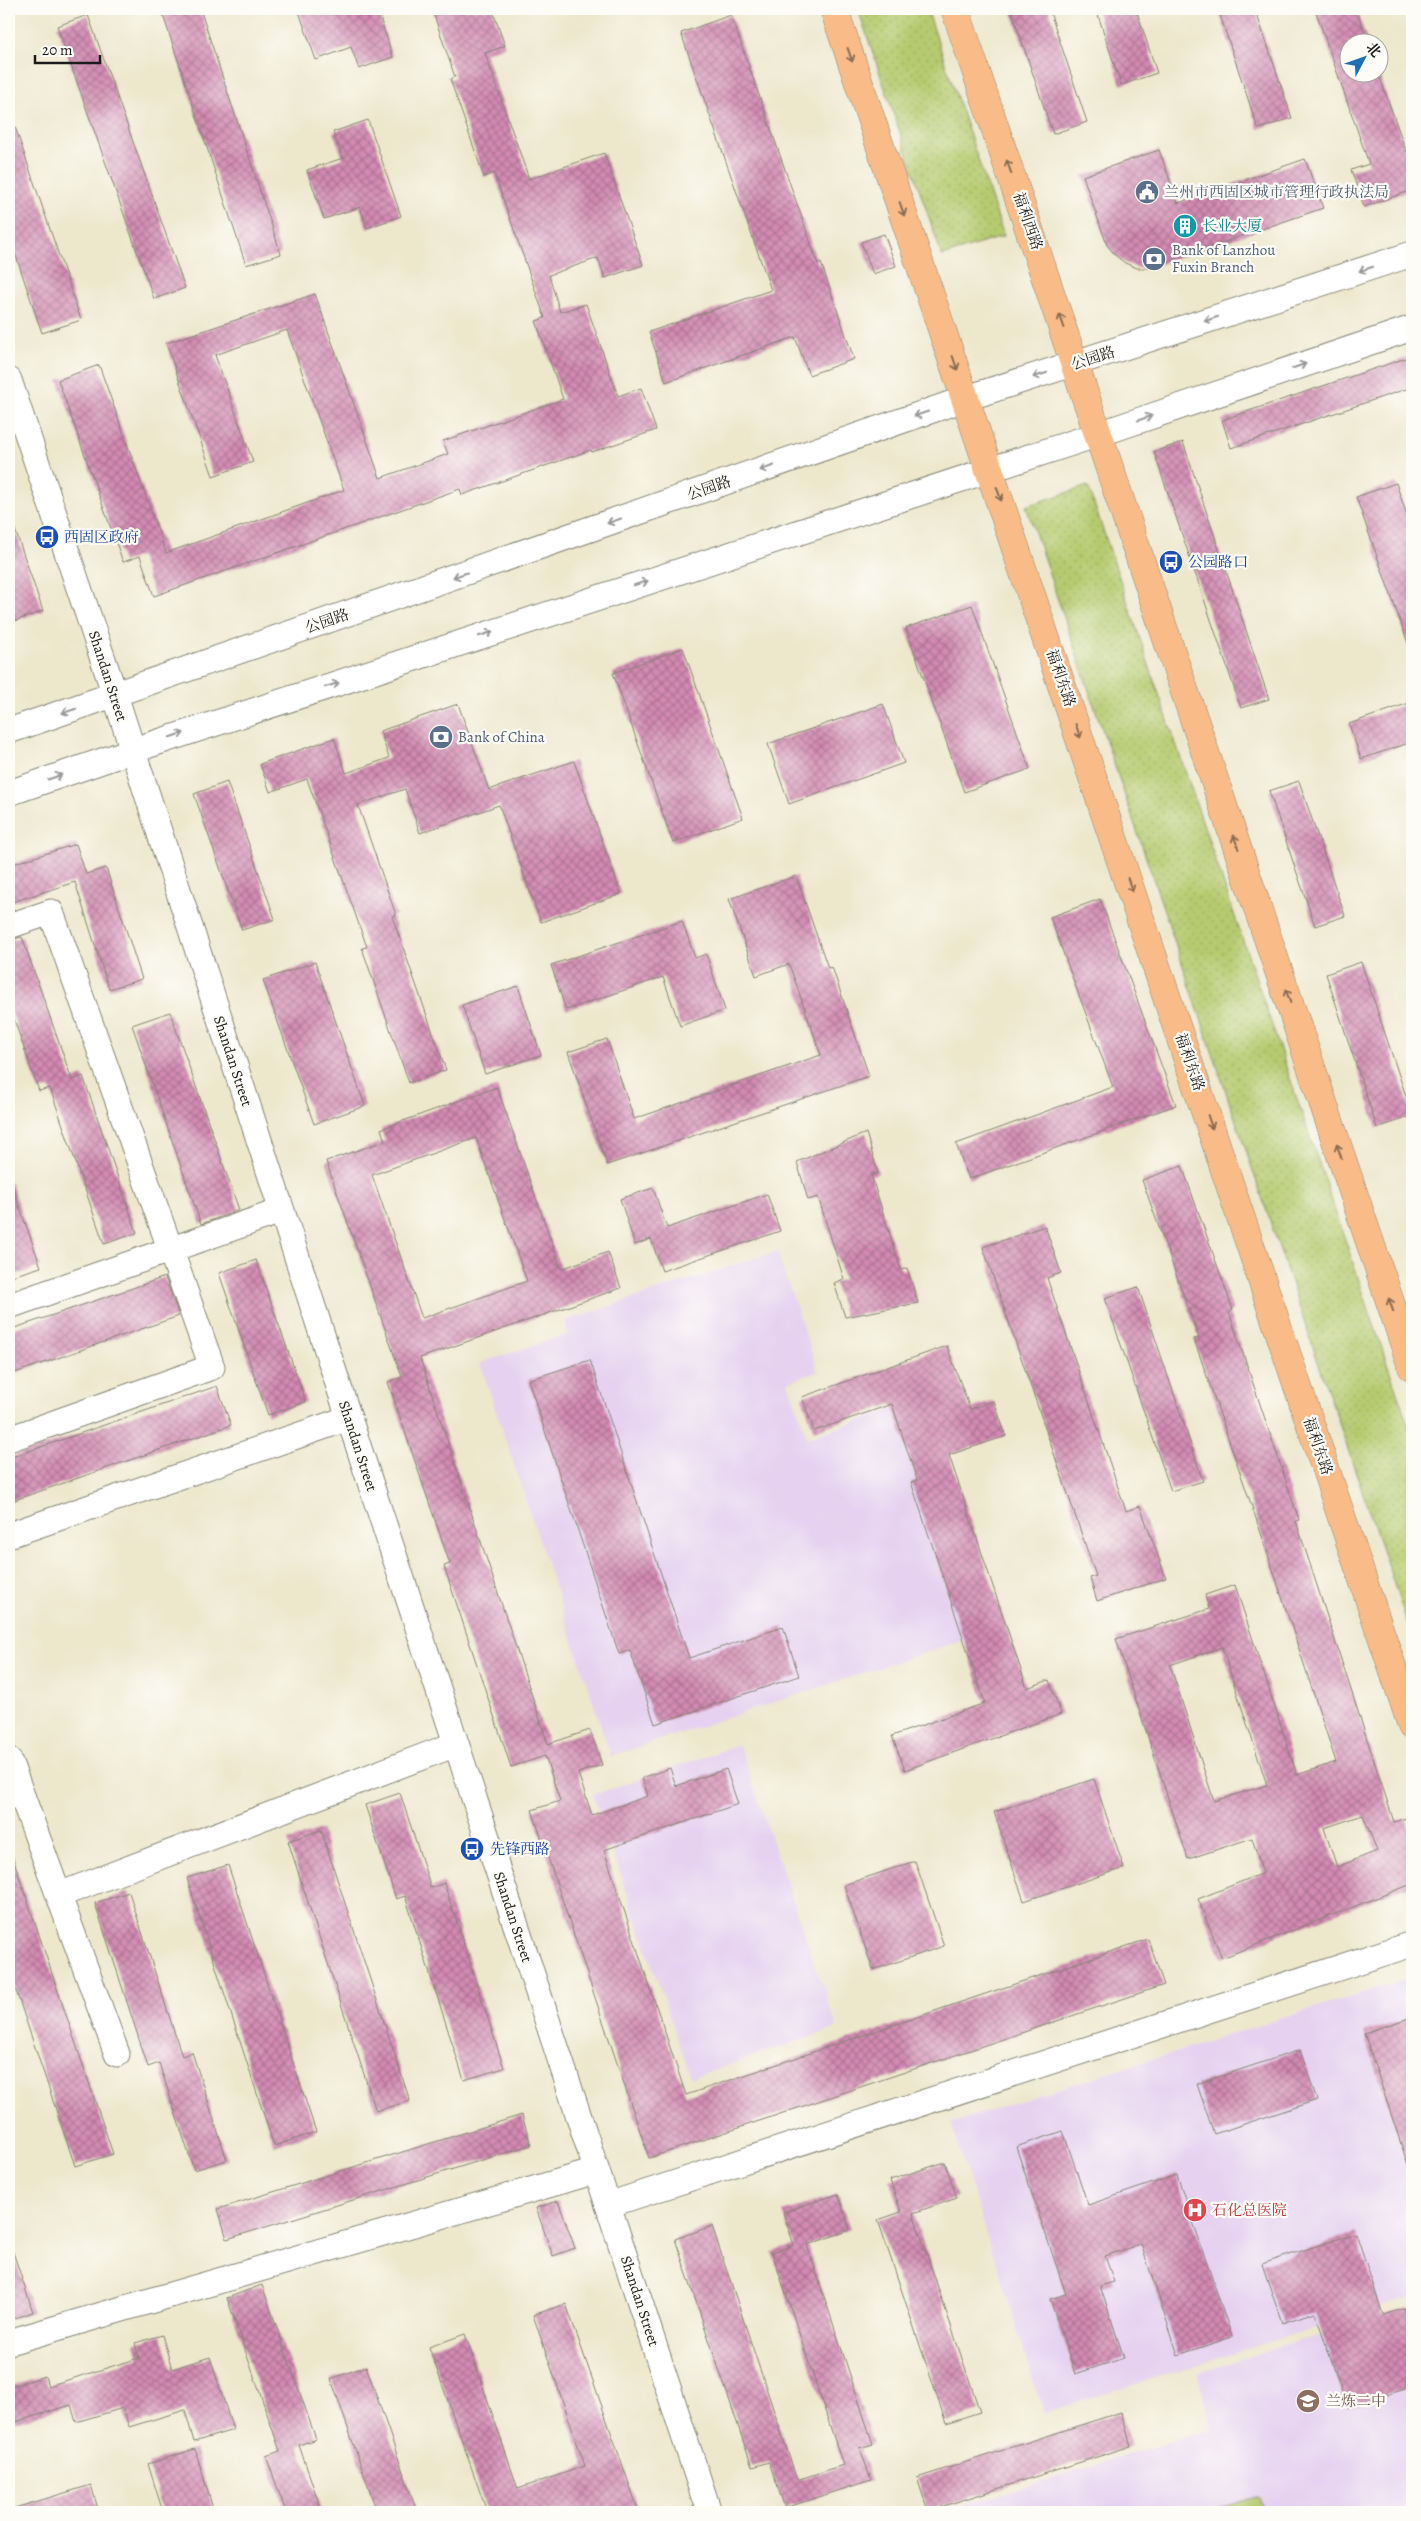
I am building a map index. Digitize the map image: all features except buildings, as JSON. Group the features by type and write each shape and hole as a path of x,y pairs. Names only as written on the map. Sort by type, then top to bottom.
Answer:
{"main road":[{"path":"834,9 967,398"},
{"name":"福利西路","path":"955,9 1099,434"},
{"name":"福利东路","path":"967,398 1412,1726"},
{"path":"1099,434 1412,1367"}],"street":[{"name":"公园路","path":"9,731 967,398 1412,254"},
{"path":"9,793 131,751 990,468 1099,434 1412,328"},
{"name":"Shandan Street","path":"9,380 115,695 131,751 281,1211 710,2512"},
{"path":"9,926 51,912 212,1367 9,1438"},
{"path":"9,1306 281,1211"},
{"path":"9,1536 349,1418"},
{"path":"58,1895 456,1744"},
{"path":"9,1760 117,2054"},
{"path":"608,2205 1412,1944"},
{"path":"9,2342 596,2171"}],"shaded area":[{"path":"777,1251 818,1372 788,1382 807,1438 918,1401 994,1630 611,1756 480,1363 569,1334 565,1321"},
{"path":"739,1745 837,2028 691,2078 593,1795"},
{"name":"石化总医院","path":"1412,1977 1412,2297 1044,2413 951,2123"},
{"name":"兰炼二中","path":"1412,2306 1412,2512 943,2512 1212,2429 1197,2373"}],"green space":[{"path":"858,9 927,9 1004,236 942,256"},
{"path":"1088,486 1412,1436 1412,1637 1026,506"},
{"path":"1259,2496 1264,2512 1208,2512"}],"place":[{"name":"兰州市西固区城市管理行政执法局","path":"1147,192"},
{"name":"长业大厦","path":"1185,226"},
{"name":"Bank of Lanzhou Fuxin Branch","path":"1154,259"},
{"name":"西固区政府","path":"47,537"},
{"name":"公园路口","path":"1171,562"},
{"name":"Bank of China","path":"441,737"},
{"name":"先锋西路","path":"472,1849"},
{"name":"石化总医院","path":"1195,2210"},
{"name":"兰炼二中","path":"1308,2401"}]}
